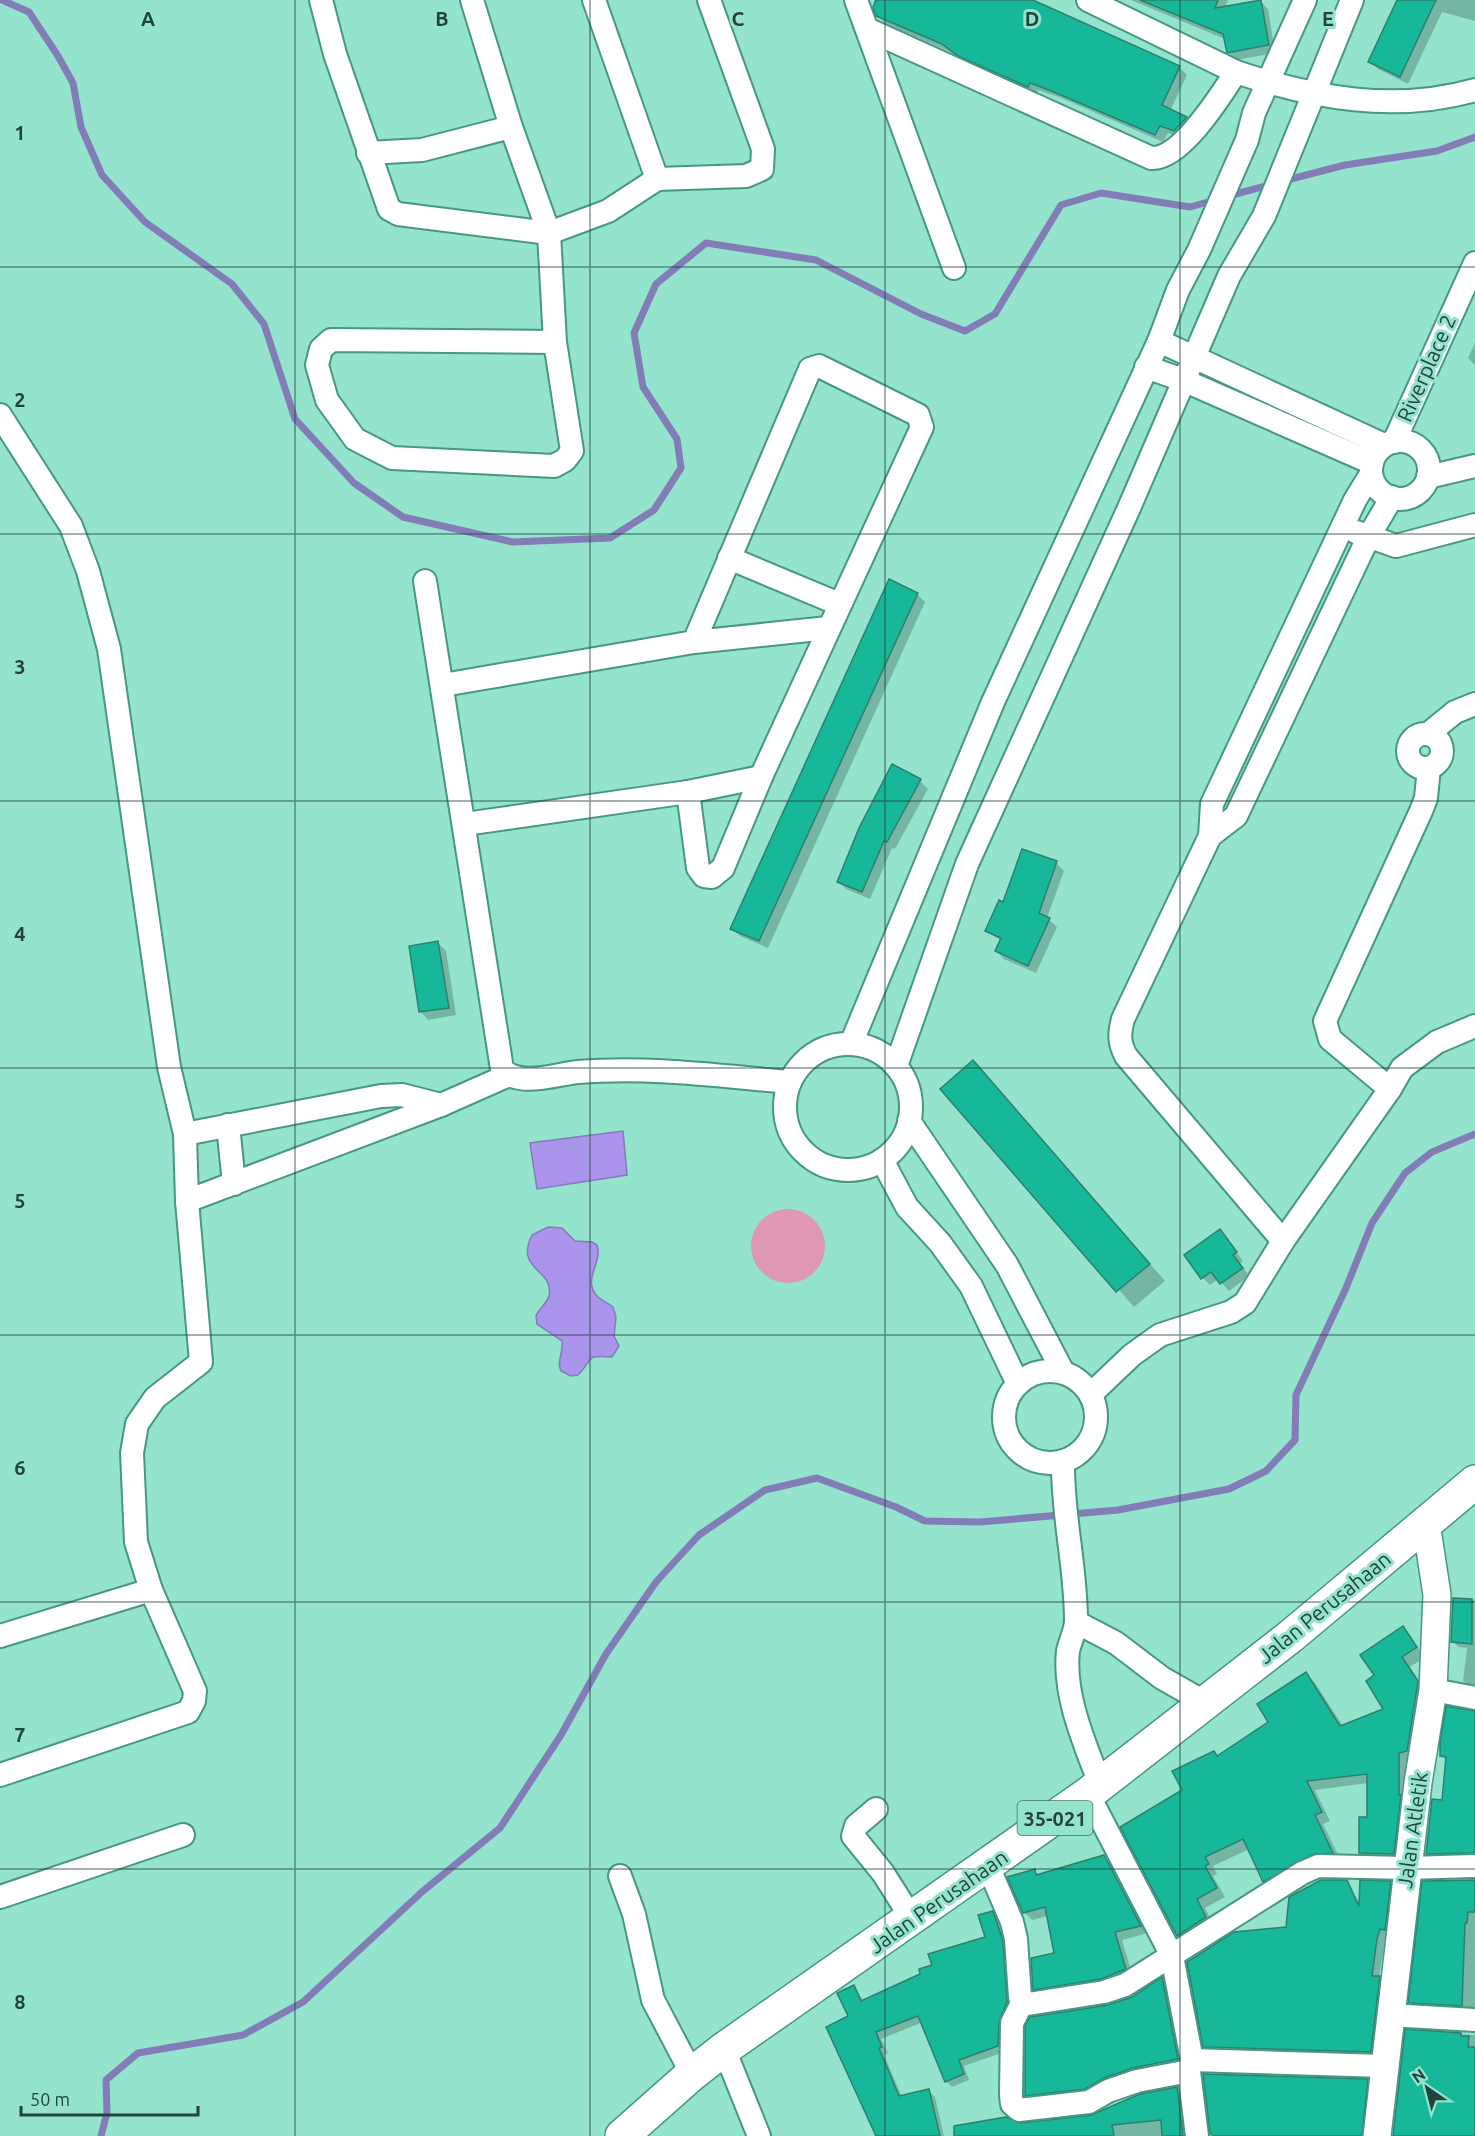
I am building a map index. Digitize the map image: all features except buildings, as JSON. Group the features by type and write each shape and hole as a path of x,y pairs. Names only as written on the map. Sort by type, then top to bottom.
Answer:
{"main road":[{"name":"Jalan Perusahaan","path":"622,2136 724,2049 988,1866 1094,1789 1206,1703 1475,1482"}],"street":[{"path":"321,0 335,54 383,199 393,213 549,233 615,207 657,179 746,176 758,171 763,165 763,149 709,0"},
{"path":"472,0 511,127 549,233 555,342 573,444 572,451 565,460 554,465 392,458 355,439 327,400 317,365 321,349 331,339 555,342"},
{"path":"594,0 657,179"},
{"path":"856,0 954,268"},
{"path":"1088,0 1236,72 1313,95 1369,101 1452,96 1475,90"},
{"path":"851,1044 993,702 1158,341 1178,290 1246,140 1254,113 1305,0"},
{"path":"896,1066 967,864 1129,508 1229,276 1264,216 1352,0"},
{"path":"867,29 1151,158 1168,155 1182,142 1222,94 1236,72"},
{"path":"368,153 422,150 511,127"},
{"name":"Riverplace 2","path":"1210,836 1212,804 1344,525 1475,263"},
{"path":"1158,341 1193,356 1380,456"},
{"path":"687,792 698,868 704,876 712,877 723,868 828,628 923,424 916,412 819,366 809,370 694,642"},
{"path":"1146,367 1380,456"},
{"path":"0,415 71,526 88,571 109,650 168,1067 185,1134 187,1201 201,1362 155,1398 136,1424 132,1453 136,1542 151,1590 195,1691 194,1701 188,1712 0,1775"},
{"path":"1403,441 1421,449 1426,457 1428,477 1425,485 1410,497 1392,498 1382,493 1380,456 1403,441"},
{"path":"1428,477 1475,465"},
{"path":"1283,1241 1166,1106 1126,1056 1120,1039 1123,1019 1210,836 1236,816 1368,538 1392,498"},
{"path":"1344,525 1368,538 1396,546 1475,525"},
{"path":"729,558 839,604"},
{"path":"425,581 465,824 500,1065 509,1075"},
{"path":"443,685 694,642 828,628"},
{"path":"1390,1089 1330,1039 1324,1021 1421,811 1428,789 1429,768 1439,762 1442,750 1438,740 1428,734 1455,712 1475,704"},
{"path":"465,824 687,792 761,777"},
{"path":"1091,1394 1132,1355 1160,1335 1238,1309 1256,1288 1283,1241 1390,1089 1402,1068 1437,1042 1475,1026"},
{"path":"851,1044 868,1047 883,1055 896,1066 909,1090 911,1106 909,1121 903,1137 882,1160 870,1166 843,1170 817,1163 797,1145 786,1122 786,1095 790,1082 800,1066 815,1053 832,1046 851,1044"},
{"path":"187,1201 441,1106 509,1075 526,1078 578,1072 647,1069 790,1082"},
{"path":"185,1134 381,1096 402,1095 441,1106"},
{"path":"909,1121 1007,1265 1063,1372"},
{"path":"228,1125 234,1184"},
{"path":"882,1160 908,1207 940,1243 971,1286 1018,1384"},
{"path":"1039,1372 1063,1372 1079,1380 1091,1394 1096,1410 1092,1434 1078,1453 1063,1461 1041,1462 1030,1459 1013,1445 1007,1436 1004,1413 1006,1403 1018,1384 1039,1372"},
{"path":"1063,1461 1062,1485 1076,1622 1068,1651 1071,1694 1094,1789 1172,1956 1190,2066 1197,2136"},
{"name":"Jalan Atletik","path":"1377,2136 1407,1868 1433,1690 1437,1595 1426,1523"},
{"path":"0,1636 151,1590"},
{"path":"1076,1622 1116,1643 1162,1678 1206,1703"},
{"path":"1433,1690 1475,1698"},
{"path":"876,1809 856,1826 853,1836 883,1873 912,1919"},
{"path":"0,1897 183,1835"},
{"path":"988,1866 1012,1922 1022,2003 1012,2023 1011,2096 1012,2104 1019,2110 1089,2102 1108,2091 1190,2066 1384,2066"},
{"path":"1022,2003 1079,1997 1116,1989 1302,1873 1318,1866 1407,1868 1475,1866"},
{"path":"620,1876 634,1914 653,2000 692,2074"},
{"path":"1389,2015 1475,2020"},
{"path":"724,2049 759,2136"}],"shaded area":[{"path":"623,1131 627,1175 537,1189 530,1143"},
{"path":"788,1209 802,1212 814,1220 822,1232 825,1246 822,1260 814,1272 802,1280 788,1283 774,1280 762,1272 754,1260 751,1246 754,1232 762,1220 774,1212"},
{"path":"548,1227 562,1228 575,1241 592,1242 597,1245 598,1252 592,1277 593,1290 599,1298 613,1307 616,1317 614,1336 619,1346 612,1357 593,1357 578,1375 571,1376 561,1371 559,1364 562,1341 537,1324 536,1316 548,1299 549,1287 531,1263 528,1247 532,1235"}],"waterway":[{"path":"2,0 29,12 58,56 73,83 81,127 102,175 145,222 232,284 264,324 295,419 354,483 403,517 513,542 610,538 654,510 681,468 677,439 643,387 634,333 656,284 706,243 816,260 921,314 965,331 995,314 1061,205 1101,193 1190,207 1215,200"},
{"path":"1283,181 1345,165 1437,151 1475,137"},
{"path":"1228,196 1273,184"},
{"path":"101,2136 107,2113 106,2080 138,2053 243,2035 303,2002 423,1891 500,1828 561,1735 606,1654 656,1582 699,1535 765,1490 817,1478 896,1507 925,1521 980,1522 1118,1510 1229,1489 1266,1471 1295,1440 1296,1395 1346,1288 1372,1223 1405,1173 1432,1152 1475,1134"}]}
